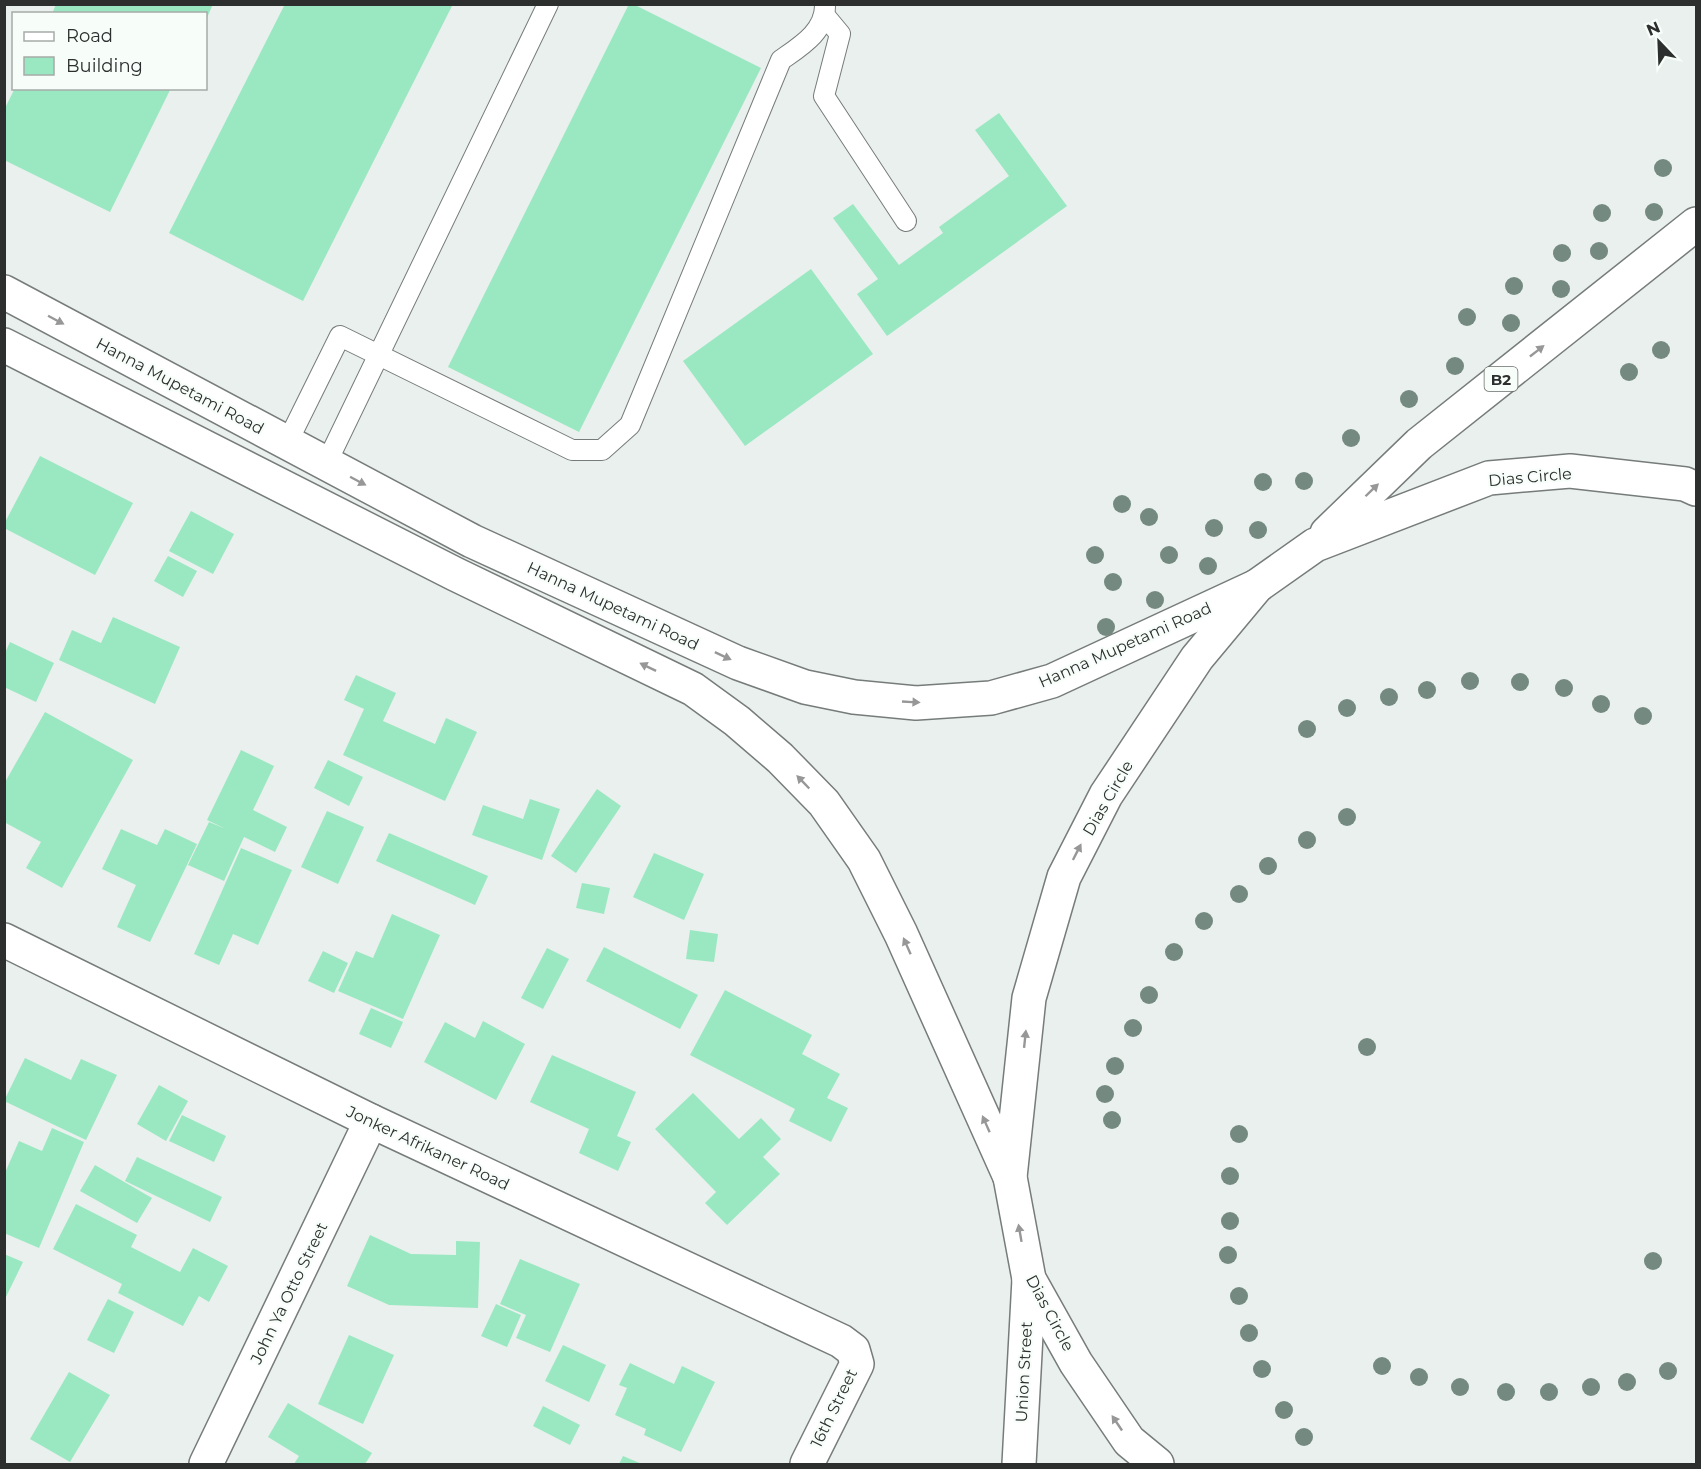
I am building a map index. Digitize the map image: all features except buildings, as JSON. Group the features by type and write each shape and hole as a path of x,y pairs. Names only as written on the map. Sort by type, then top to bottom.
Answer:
{"main road":[{"name":"B2","path":"1315,545 1419,444 1696,224"},
{"name":"Hanna Mupetami Road","path":"4,292 472,541 738,663 805,687 854,697 916,703 991,698 1052,681 1257,586"},
{"path":"4,345 455,574 693,689 737,721 780,758 824,803 864,860 902,934 1010,1178"},
{"name":"Dias Circle","path":"1157,1464 1129,1441 1076,1363 1029,1279 1010,1178 1029,998 1064,878 1106,795 1197,658 1257,586 1315,545 1489,478 1570,471 1685,484 1696,489"},
{"name":"Jonker Afrikaner Road","path":"4,940 371,1121 841,1341 853,1350"},
{"name":"John Ya Otto Street","path":"206,1464 371,1121"},
{"name":"Union Street","path":"1018,1464 1029,1279"},
{"name":"16th Street","path":"807,1464 857,1364 853,1350"}],"lane":[{"path":"326,464 548,4"},
{"path":"287,443 340,336 573,450 602,450 630,425 781,60 808,42 825,10"},
{"path":"825,10 840,34 824,96 906,220"}]}
